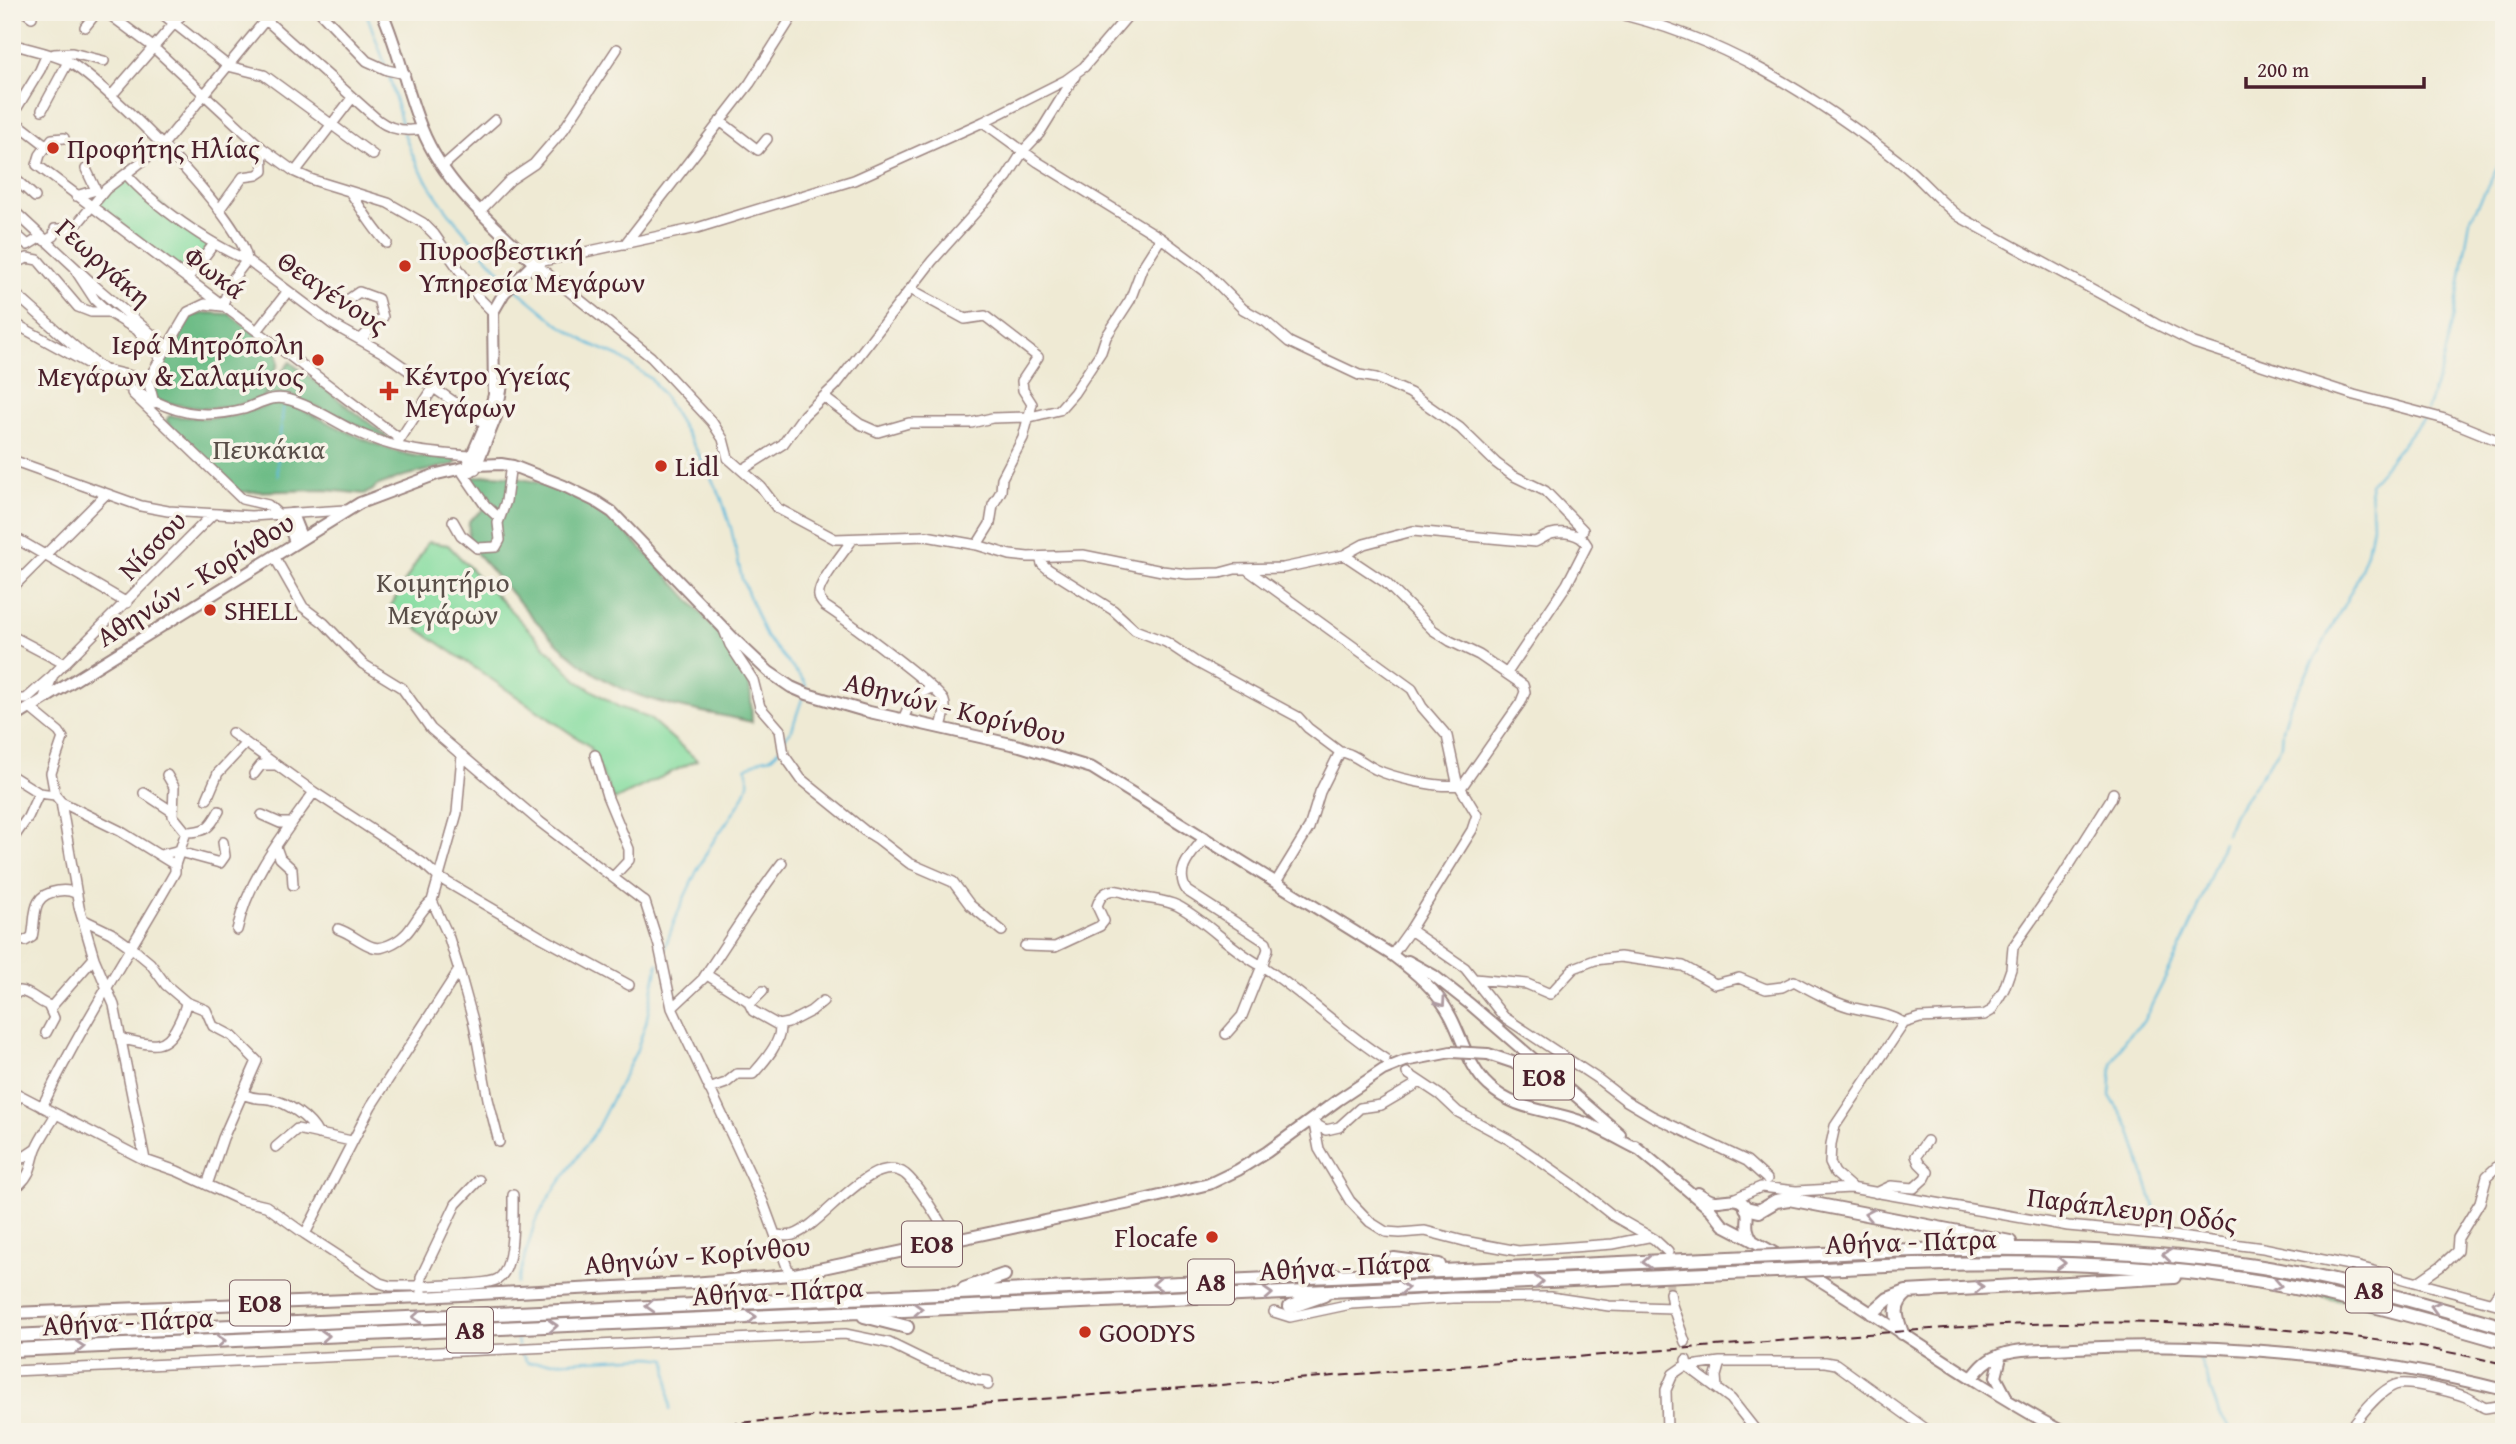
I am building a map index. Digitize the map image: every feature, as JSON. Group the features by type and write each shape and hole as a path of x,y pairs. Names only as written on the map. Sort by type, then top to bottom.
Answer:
{"highway":[{"path":"1746,1210 1759,1211 1776,1200 1790,1199 2040,1248"},
{"name":"Αθήνα - Πάτρα","path":"12,1336 1970,1248 2151,1253 2264,1268 2381,1293 2504,1327"},
{"path":"1394,1259 1470,1270"},
{"name":"Αθήνα - Πάτρα","path":"12,1350 1970,1263 2128,1266 2209,1275 2320,1294 2504,1342"},
{"path":"951,1293 1004,1275"},
{"path":"1872,1313 1888,1299 1910,1291 2209,1275"},
{"path":"1290,1307 1338,1291"},
{"path":"1902,1333 1896,1308 1901,1298 1910,1291"},
{"path":"850,1312 907,1327"}],"main road":[{"path":"387,14 421,129 443,166 479,212 534,263 504,293 493,312 495,395 487,446 493,456 512,469"},
{"path":"471,467 489,427"},
{"path":"471,467 487,440"},
{"name":"Αθηνών - Κορίνθου","path":"12,719 349,509 405,485 471,467 492,464 512,469 534,475 595,501 617,517 759,664 791,687 828,700 1020,746 1092,768 1392,955 1413,971 1440,999 1473,1067 1495,1091 1519,1105 1591,1125 1640,1150"},
{"path":"292,514 298,540"},
{"path":"279,515 298,540"},
{"name":"Αθηνών - Κορίνθου","path":"1392,955 1433,975 1672,1177 1723,1225 1754,1241 1976,1381 2063,1432"},
{"name":"Αθηνών - Κορίνθου","path":"12,1313 422,1291 529,1292 790,1275 1209,1184 1238,1170 1314,1121 1365,1080 1406,1067 1425,1057 1451,1052 1488,1054 1514,1061 1536,1072 1594,1112"},
{"name":"Αθηνών - Κορίνθου","path":"1672,1177 1707,1199 1729,1200 1746,1210"},
{"path":"1718,1218 1719,1208 1729,1200"},
{"path":"1732,1228 1741,1226 1746,1210"},
{"path":"1746,1210 1747,1230 1754,1241"},
{"path":"1976,1381 1988,1361 2022,1351 2099,1347 2223,1348 2380,1366 2504,1390"},
{"path":"2004,1357 1996,1371 1997,1383 2010,1401"}],"street":[{"path":"85,27 97,12"},
{"path":"106,12 153,47 262,148 295,172 397,207 423,223 434,234 479,298 493,312"},
{"path":"160,12 228,66 264,75 373,155"},
{"path":"112,95 184,12"},
{"path":"257,12 269,16 352,98 386,126 403,130 421,129"},
{"path":"320,12 367,61 405,74"},
{"path":"625,244 770,53 795,12"},
{"path":"742,470 783,444 804,415 825,398 968,219 1007,177 1024,150 1039,134 1077,73 1131,12"},
{"path":"1610,12 1693,36 1767,72 1901,163 1960,217 2181,337 2354,396 2445,419 2504,443"},
{"path":"12,231 28,245 54,236 55,229 73,229 106,190 162,146 269,16"},
{"name":"Θεαγένους","path":"12,44 68,62 112,95 201,186 244,246 247,260 332,324 434,387 489,427"},
{"path":"479,212 510,180 534,164 564,129 617,49"},
{"path":"64,138 52,139 47,146 12,117 49,54 72,53 104,61"},
{"path":"42,110 68,62"},
{"path":"534,263 697,228 842,184 983,122 1044,93 1077,73"},
{"path":"295,172 352,98"},
{"path":"443,166 495,120"},
{"path":"720,121 755,149 760,149 767,139"},
{"path":"983,122 1161,238 1214,280 1243,309 1266,321 1289,342 1359,375 1398,386 1451,421 1512,475 1537,486 1550,496 1583,530 1579,536"},
{"name":"Φωκά","path":"47,146 37,165 257,331 397,443"},
{"path":"219,210 243,177 257,175 263,171 262,148"},
{"path":"76,196 96,190 86,169"},
{"path":"126,174 148,195 214,244 247,260 234,277 222,306 205,304 188,312 148,380 154,403"},
{"path":"12,176 35,197"},
{"path":"350,192 387,243"},
{"name":"Γεωργάκη","path":"12,209 167,347"},
{"path":"825,398 860,424 878,432 913,423 963,423 1059,410 1074,393 1101,352 1106,337 1130,300 1142,268 1161,238"},
{"path":"187,279 214,244"},
{"path":"12,257 21,261 27,258 38,260 78,307 91,312 108,312"},
{"path":"534,263 648,354 712,422 723,439 729,458 765,492 777,508 827,537 852,540 926,536 976,545 1010,555 1083,555 1182,573 1220,573 1235,569 1278,569 1344,555 1364,544 1413,531 1535,542 1553,534 1579,536 1587,545 1567,584 1507,673"},
{"path":"74,266 92,296 108,312 137,330 161,359"},
{"path":"912,289 965,319 985,316 1037,355 1036,363 1021,386 1032,404 1023,438 1002,478 1000,491 992,505 990,524 976,545"},
{"path":"12,291 118,380 242,499 268,505 279,515"},
{"path":"257,331 288,291"},
{"path":"342,304 359,292 378,299 383,317 361,340"},
{"path":"13,324 94,367 148,380"},
{"path":"118,380 154,403 183,413 206,414 239,410 276,398 287,398 355,431 471,467 481,500 499,518"},
{"path":"397,443 434,387"},
{"path":"12,460 149,507 212,515 279,515 349,509"},
{"path":"453,521 461,535 473,545 487,549 496,547 500,540 499,518 506,500 512,469"},
{"path":"12,588 106,494"},
{"name":"Νίσσου","path":"43,700 53,675 212,515"},
{"path":"12,536 127,603"},
{"path":"852,540 822,583 819,599 892,654 944,701 941,727"},
{"path":"1344,555 1386,583 1433,630 1479,655 1523,685 1524,696 1460,786"},
{"path":"274,556 305,610 324,623 363,664 402,688 423,720 540,822 645,902 659,946 671,1008 777,1235 790,1275"},
{"path":"1040,557 1042,564 1048,569 1113,610 1135,630 1160,639 1196,662 1298,717 1340,752 1347,752 1366,765 1392,776 1460,786"},
{"path":"1247,570 1412,690 1422,707 1447,736 1460,786 1475,809 1476,822 1392,955"},
{"path":"724,628 730,645 753,680 760,707 780,730 784,755 801,779 909,863 953,882 970,905 1002,931"},
{"path":"12,636 65,664"},
{"path":"12,699 26,699 53,675"},
{"path":"903,719 913,697 931,688"},
{"path":"30,708 63,738 51,773 75,893 94,958 114,1005 145,1160"},
{"path":"232,733 314,792 424,864 438,877 629,985"},
{"path":"207,799 218,773 246,743"},
{"path":"1276,882 1309,828 1320,792 1340,752"},
{"path":"338,929 351,933 371,946 382,947 407,934 432,901 452,839 462,755"},
{"path":"595,755 607,796 629,849 629,860 613,877"},
{"path":"254,774 261,765 280,767"},
{"path":"167,775 174,787 173,812 176,821 186,832"},
{"path":"12,776 39,793 58,798 120,831 174,865 176,872 108,990 72,1046 42,1107"},
{"path":"237,929 242,905 256,875 314,792"},
{"path":"12,840 28,817 39,793"},
{"path":"144,793 173,812"},
{"path":"1851,1188 1835,1173 1830,1163 1833,1132 1847,1106 1904,1023 1920,1018 1984,1016 1991,1011 2009,977 2013,947 2073,860 2113,793"},
{"path":"186,832 208,828 219,811"},
{"path":"262,816 280,823 292,823"},
{"path":"174,865 186,832"},
{"path":"1205,837 1183,867 1183,886 1190,894 1266,942 1268,949 1242,1016 1226,1034"},
{"path":"160,855 180,851 220,863 225,856 223,842"},
{"path":"276,847 280,858 292,869 293,884"},
{"path":"671,1008 704,977 760,891 782,863"},
{"path":"26,941 32,937 33,916 43,896 49,892 64,890 75,893"},
{"path":"1025,946 1055,947 1095,929 1104,921 1097,906 1099,898 1108,890 1161,899 1177,906 1289,984 1345,1031 1385,1059"},
{"path":"432,901 459,970 474,1024 499,1142"},
{"path":"84,920 111,933 132,948 150,963 166,985 186,1002 206,1010 213,1026 232,1036 256,1058 256,1066 223,1138 207,1185"},
{"path":"1410,930 1458,962 1475,979 1504,1017 1561,1057 1644,1111 1747,1161 1767,1179"},
{"path":"1475,979 1527,984 1550,994 1574,968 1595,960 1628,957 1642,962 1683,966 1715,984 1739,978 1766,989 1782,987 1794,981 1825,998 1850,1007 1891,1016 1904,1023"},
{"path":"49,1007 94,958"},
{"path":"305,1234 351,1141 459,970"},
{"path":"704,977 711,976 748,1001 753,1011 779,1025 811,1011 823,1000"},
{"path":"12,997 19,991 28,992 49,1007 54,1018 46,1033"},
{"path":"748,1001 753,1001 763,991"},
{"path":"122,1039 156,1045 166,1041 182,1017 186,1002"},
{"path":"709,1088 726,1083 737,1074 753,1074 775,1047 781,1032 779,1025"},
{"path":"1406,1067 1420,1082 1462,1114 1510,1140 1612,1216 1668,1252"},
{"path":"1314,1121 1326,1130 1339,1127 1360,1108 1381,1105 1420,1082"},
{"path":"12,1107 16,1093 145,1160 240,1200 266,1206 380,1283 390,1286 422,1291 492,1282 503,1276 509,1261 513,1195"},
{"path":"243,1094 257,1100 267,1098 282,1103 310,1123 318,1134"},
{"path":"12,1180 20,1184 33,1168 36,1149 56,1114"},
{"path":"1314,1121 1318,1149 1350,1201 1370,1222 1386,1232 1425,1231 1518,1251 1613,1244 1648,1237"},
{"path":"276,1147 294,1130 351,1141"},
{"path":"1877,1193 1891,1186 1914,1188 1925,1178 1928,1172 1916,1156 1927,1141"},
{"path":"12,1165 36,1149"},
{"path":"2418,1282 2457,1251 2458,1238 2480,1202 2487,1176 2504,1160"},
{"path":"777,1235 790,1236 803,1230 865,1178 880,1171 898,1170 910,1179 951,1240"},
{"path":"422,1291 421,1277 456,1204 479,1180"},
{"name":"Παράπλευρη Οδός","path":"1729,1200 1761,1187 1796,1191 1851,1188 2068,1226 2232,1243 2358,1267 2504,1306"},
{"path":"1746,1210 1745,1198 1751,1190"},
{"path":"2492,1302 2504,1284"},
{"path":"1670,1293 1685,1342"},
{"path":"1273,1312 1290,1317 1360,1303 1550,1297 1609,1306 1673,1308"},
{"path":"12,1371 845,1334 889,1343 930,1363 956,1370 977,1380 988,1381 988,1385"},
{"path":"1717,1388 1716,1377 1720,1362"},
{"path":"1667,1432 1666,1391 1670,1378 1687,1363 1720,1362 1832,1363 1930,1432"},
{"path":"1687,1363 1731,1399 1757,1432"},
{"path":"2348,1432 2364,1411 2390,1388 2399,1384 2456,1394 2485,1408 2504,1405"}],"green space":[{"path":"125,175 210,243 187,274 95,205"},
{"path":"229,314 278,351 278,364 263,398 222,408 197,408 156,400 151,380 189,316"},
{"path":"290,362 394,442 293,396 266,396"},
{"name":"Πευκάκια","path":"279,402 280,405 289,404 391,449 418,456 456,459 456,464 404,476 376,486 365,494 326,490 238,492 166,421 169,416 232,416"},
{"path":"491,475 546,485 573,495 611,519 680,589 741,664 749,684 752,722 670,705 638,695 601,678 562,648 468,541 469,521 484,509 467,478"},
{"name":"Κοιμητήριο Μεγάρων","path":"428,542 448,545 579,682 619,707 649,718 697,760 614,800 589,746 389,609"},
{"path":"1970,1254 2116,1258 2261,1273 2384,1299 2504,1333 2504,1336 2187,1266 2113,1259 1970,1257 12,1345 12,1341"}],"waterway":[{"path":"366,12 385,64"},
{"path":"389,76 403,128"},
{"path":"404,133 422,174 448,212 508,280"},
{"path":"2427,410 2441,369 2456,306 2470,220 2504,155"},
{"path":"516,289 557,323 588,343 620,357 651,379 665,398 721,497 742,579 766,637 806,686"},
{"path":"278,476 283,408"},
{"path":"2226,834 2234,814 2282,745 2283,729 2290,705 2355,584 2367,553 2372,525 2370,483 2424,418"},
{"path":"785,738 792,729 802,699"},
{"path":"664,950 701,862 745,793 748,784 746,768 772,757 779,749"},
{"path":"2156,1213 2130,1128 2110,1096 2112,1064 2125,1039 2143,1022 2175,959 2196,914 2223,842"},
{"path":"517,1284 535,1222 595,1132 636,1052 646,1023 658,963"},
{"path":"517,1338 518,1346"},
{"path":"519,1351 528,1363 651,1357 667,1359 670,1410"},
{"path":"2199,1356 2218,1411 2232,1432"}],"tunnel":[{"path":"1669,1256 1670,1293"}],"railway":[{"path":"623,1432 2003,1325 2147,1323 2291,1330 2433,1349 2504,1364"}],"place":[{"name":"Προφήτης Ηλίας","path":"53,148"},
{"name":"Πυροσβεστική Υπηρεσία Μεγάρων","path":"405,266"},
{"name":"Ιερά Μητρόπολη Μεγάρων & Σαλαμίνος","path":"318,360"},
{"name":"Κέντρο Υγείας Μεγάρων","path":"389,391"},
{"name":"Lidl","path":"661,466"},
{"name":"SHELL","path":"210,610"},
{"name":"Flocafe","path":"1212,1237"},
{"name":"GOODYS","path":"1085,1332"}]}
